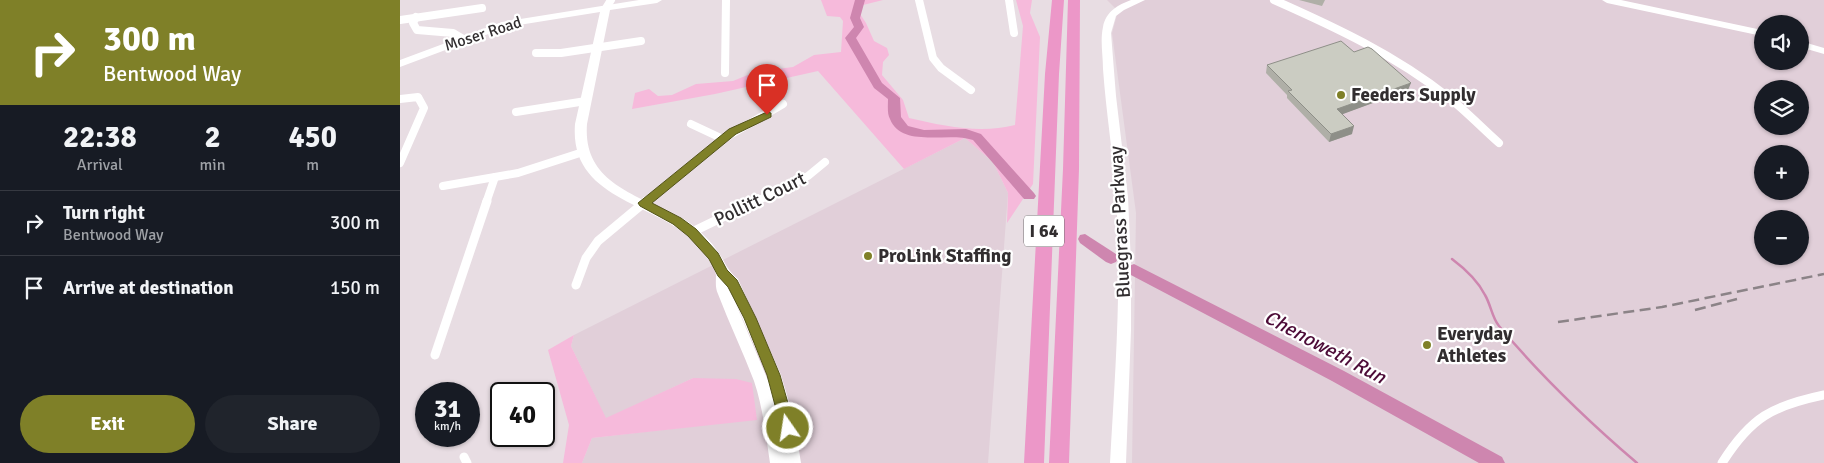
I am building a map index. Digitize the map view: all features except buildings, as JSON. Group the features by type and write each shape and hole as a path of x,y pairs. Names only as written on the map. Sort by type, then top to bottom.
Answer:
{"highway":[{"name":"I 64","path":"1034,463 1052,74 1058,0"},
{"name":"I 64","path":"1059,463 1070,178 1074,0"}],"street":[{"name":"Moser Road","path":"400,64 463,39 514,22 607,3 657,0"},
{"path":"725,73 726,0"},
{"path":"919,0 933,58 941,68 971,90"},
{"path":"1009,0 1014,33"},
{"name":"Bluegrass Parkway","path":"1118,463 1125,315 1124,246 1120,170 1109,87 1107,31 1109,20 1116,11 1140,0"},
{"path":"1274,0 1357,38 1407,67 1456,103 1500,143"},
{"path":"1607,0 1711,20 1754,31"},
{"path":"607,3 580,137 588,165 603,182 677,221 692,232 714,256 722,273 737,291 774,375 788,428 793,463"},
{"path":"400,20 482,8"},
{"path":"416,17 413,24 417,30 455,32 463,39"},
{"path":"536,53 555,54 641,41"},
{"path":"1809,47 1824,51"},
{"path":"400,100 418,98 424,108 400,163"},
{"path":"516,112 586,101"},
{"path":"576,285 583,262 594,244 723,139 737,129 767,115 783,104"},
{"path":"691,124 723,139"},
{"path":"443,186 533,169 583,152"},
{"name":"Pollitt Court","path":"692,232 808,176 825,162"},
{"path":"435,355 495,177"},
{"path":"722,273 723,291 761,381 769,407 778,463"},
{"path":"1722,463 1740,435 1757,419 1778,407 1824,395"}],"shaded area":[{"path":"821,0 883,0 863,5 860,14 874,41 887,48 889,55 883,62 882,75 903,100 909,118 962,128 989,129 1015,125 1023,26 1016,0 1032,0 1030,13 1040,37 1033,184 1007,223 1008,193 993,162 965,138 904,169 818,71 715,94 632,109 635,93 649,89 658,96 672,95 696,84 733,81 755,72 793,67 814,55 841,52 843,21 840,17 827,16"},
{"path":"1107,0 1824,0 1824,463 1132,463 1136,213 1112,33 1118,11"},
{"path":"965,138 993,162 1008,193 988,463 582,463 592,438 757,419 693,378 606,419 571,346 574,335"},
{"path":"574,335 571,346 606,418 693,378 736,379 752,383 757,420 592,438 582,463 563,463 569,425 548,350"}],"waterway":[{"name":"Chenoweth Run","path":"860,0 855,18 859,27 850,38 878,85 894,98 895,118 904,129 924,134 966,133 977,137 1029,196"},
{"name":"Chenoweth Run","path":"1085,239 1111,258"},
{"path":"1452,259 1479,285 1497,323 1531,363 1565,398 1637,463"},
{"name":"Chenoweth Run","path":"1134,270 1338,376 1496,463"}],"railway":[{"path":"1558,322 1662,307 1824,274"},
{"path":"1695,310 1737,299"}],"place":[{"name":"Feeders Supply","path":"1341,95"},
{"name":"ProLink Staffing","path":"868,256"},
{"name":"Everyday Athletes","path":"1427,345"}],"route":[{"path":"767,115 737,129 714,145 644,203 677,221 692,232 714,256 722,273 733,283 774,375 788,428"}]}
